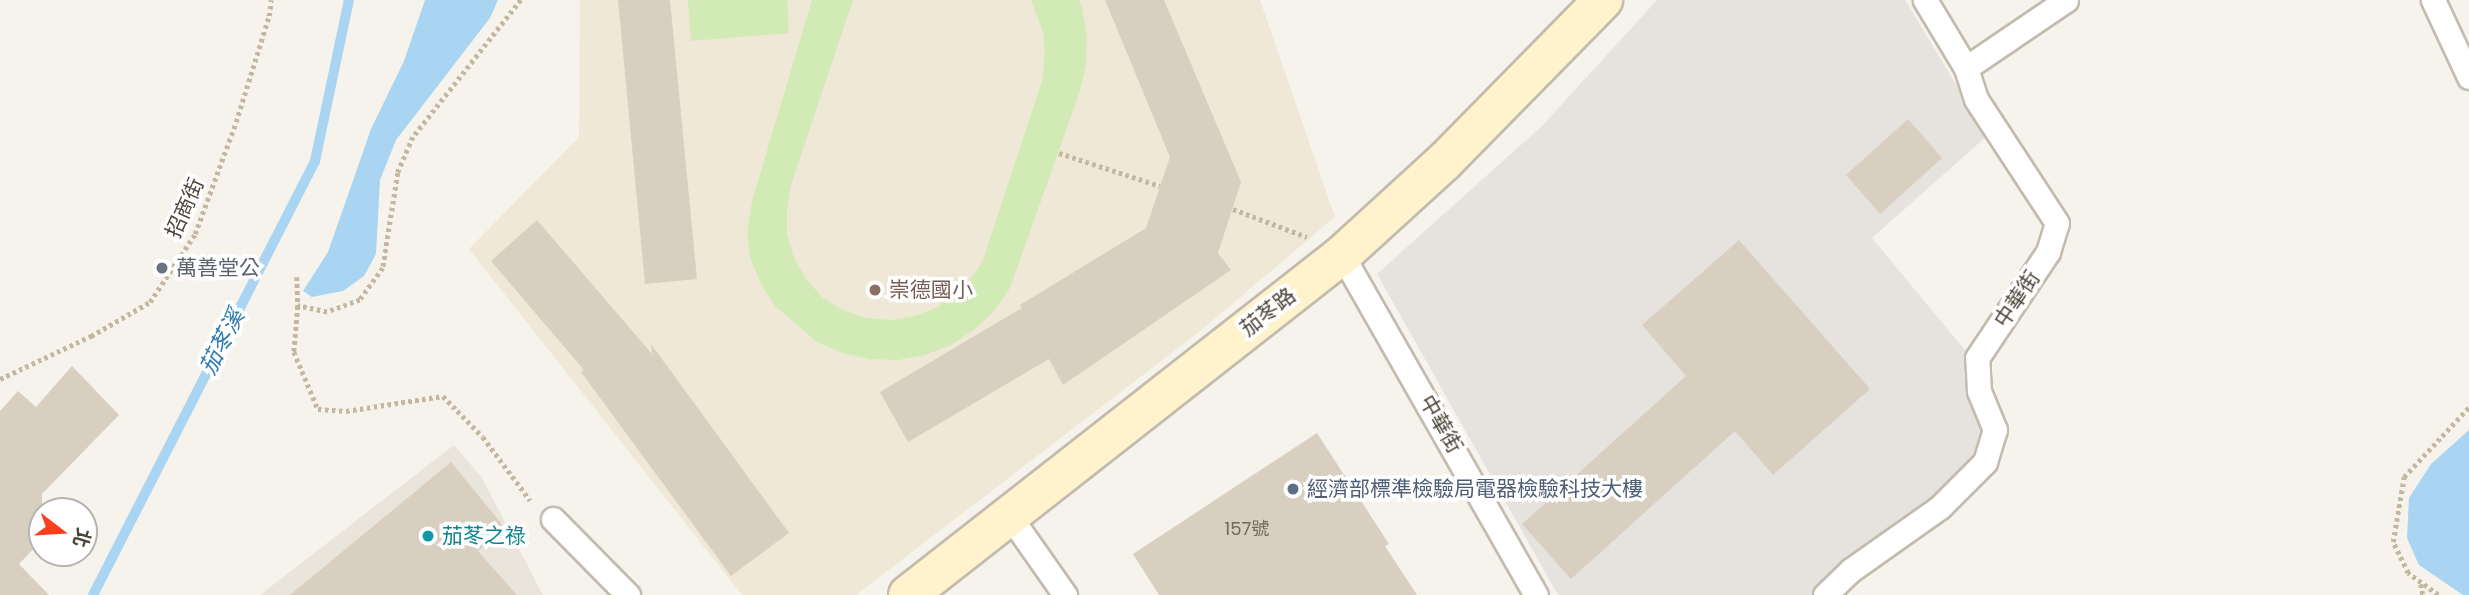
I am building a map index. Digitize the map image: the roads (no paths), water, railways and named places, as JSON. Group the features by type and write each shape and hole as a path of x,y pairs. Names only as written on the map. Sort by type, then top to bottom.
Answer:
{"street":[{"name":"茄苳路","path":"908,595 1342,255 1444,162 1602,0"}],"lane":[{"path":"1925,0 1966,68 2066,0"},
{"path":"2433,0 2469,77"},
{"name":"中華街","path":"1825,595 1852,570 1940,507 1985,462 1995,430 1979,391 1977,358 2048,252 2057,223 1976,99 1966,68"},
{"name":"中華街","path":"1342,255 1536,595"},
{"path":"1009,515 1065,595"},
{"path":"553,519 628,595"}],"water":[{"path":"425,0 498,0 490,18 396,140 380,180 376,254 364,276 343,291 312,297 303,291 328,252 371,129 404,61"},
{"path":"2469,430 2469,595 2463,595 2419,565 2407,538 2409,498 2431,464"}],"waterway":[{"name":"茄苳溪","path":"93,595 315,161 349,0"}],"place":[{"name":"萬善堂公","path":"162,268"},
{"name":"崇德國小","path":"875,290"},
{"name":"經濟部標準檢驗局電器檢驗科技大樓","path":"1293,489"},
{"name":"茄苳之祿","path":"428,536"}]}
